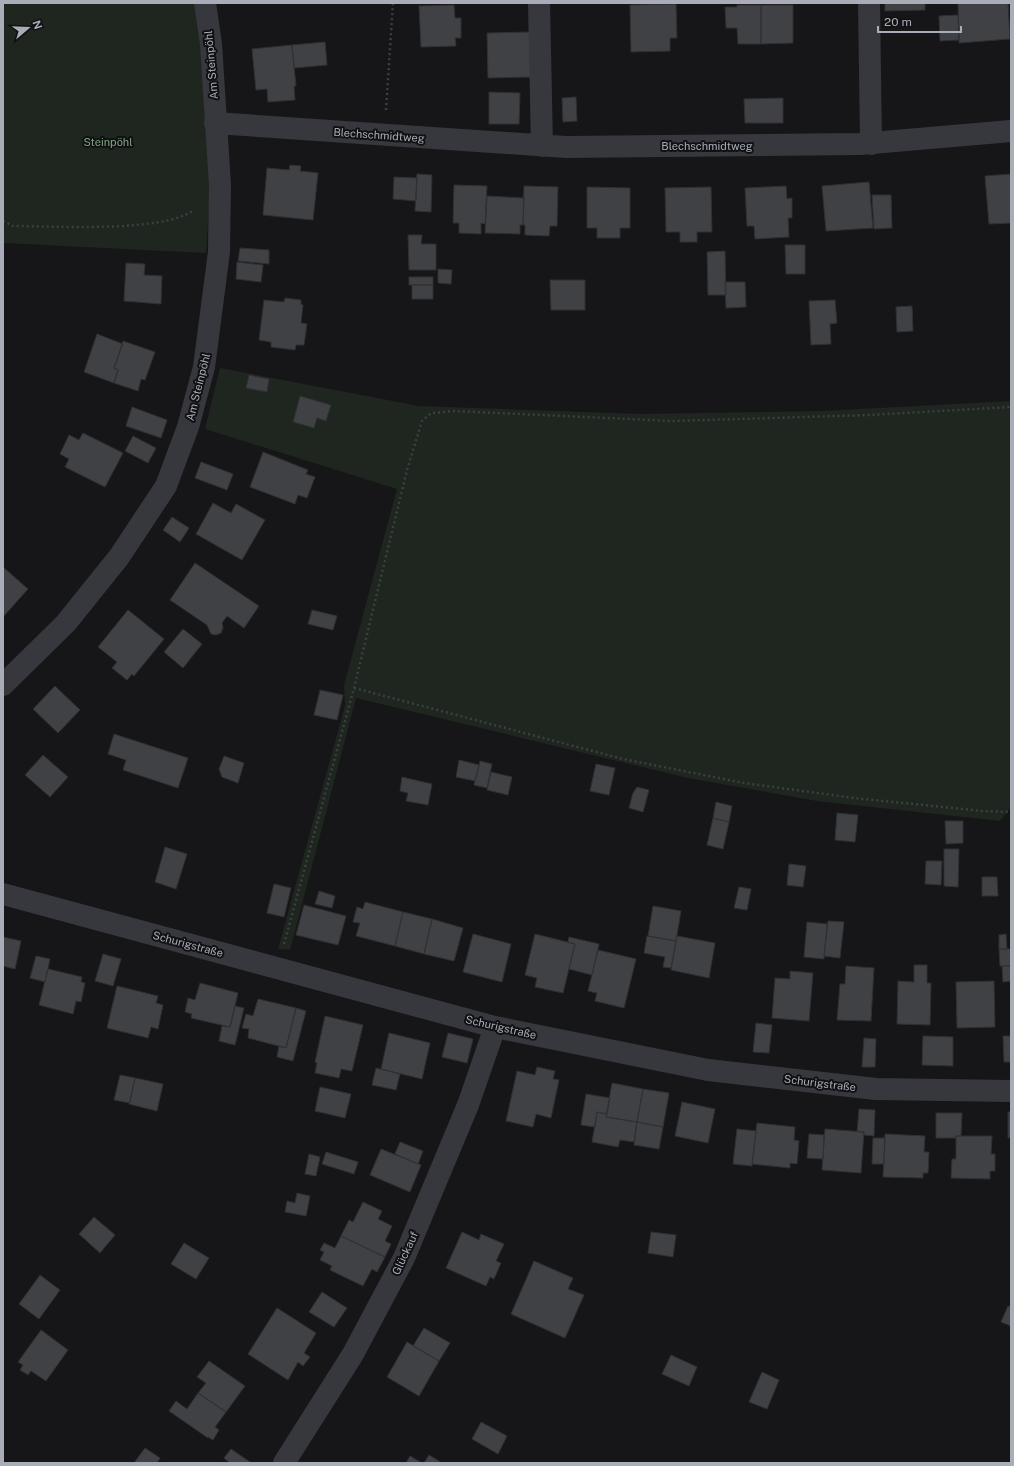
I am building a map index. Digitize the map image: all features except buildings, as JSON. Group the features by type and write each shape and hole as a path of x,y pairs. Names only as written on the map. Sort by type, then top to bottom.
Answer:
{"street":[{"name":"Am Steinpöhl","path":"3,685 66,623 119,557 166,486 188,427 204,367 219,252 220,185 210,44 205,3"},
{"path":"539,3 542,146"},
{"path":"869,3 871,144"},
{"name":"Blechschmidtweg","path":"215,124 542,146 871,144 1011,131"},
{"name":"Schurigstraße","path":"3,894 495,1027 708,1070 876,1090 1011,1091"},
{"name":"Glückauf","path":"284,1463 353,1354 404,1258 468,1105 495,1027"}],"path":[{"path":"384,136 393,3"},
{"path":"3,221 13,226 86,227 150,224 190,213 206,202 220,185"},
{"path":"277,968 354,688 407,470 422,421 431,413 454,411 672,421 869,415 1011,407"},
{"path":"354,688 623,759 744,783 854,798 1011,812"}],"green space":[{"name":"Steinpöhl","path":"3,3 198,3 213,150 206,253 3,243"},
{"path":"220,368 419,406 640,414 822,411 1011,401 1011,807 1000,821 817,801 688,778 356,698 290,950 278,949 345,706 344,685 397,489 205,429"}]}
